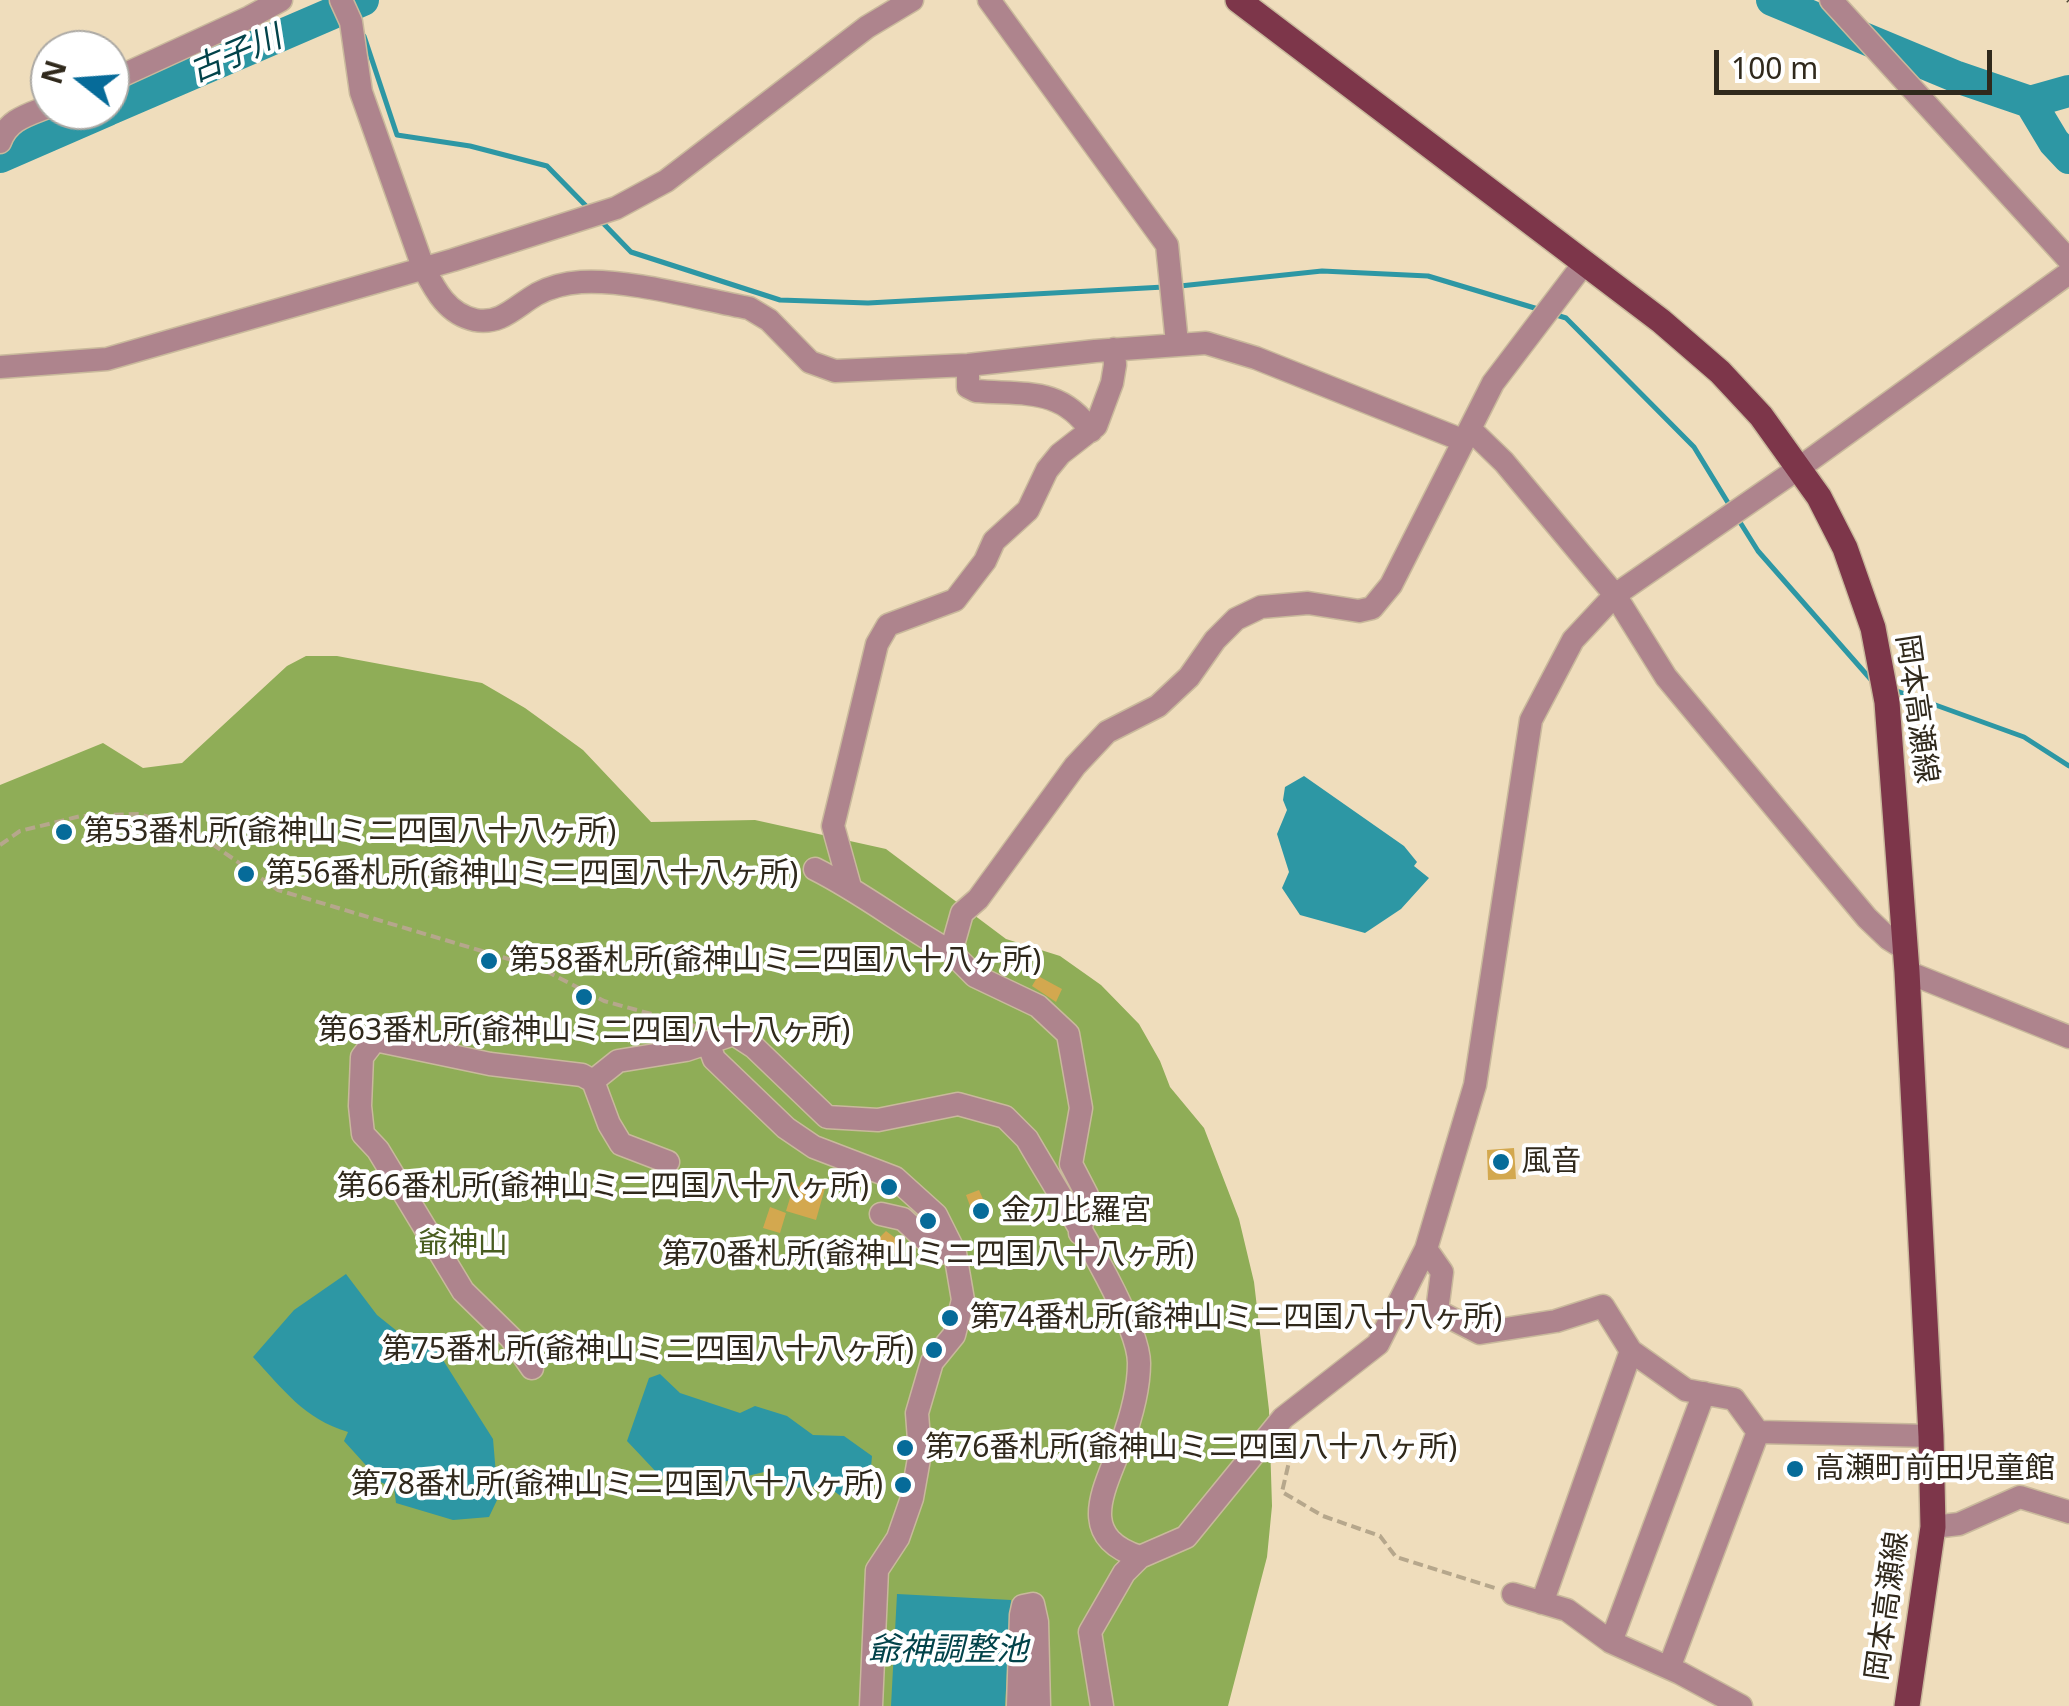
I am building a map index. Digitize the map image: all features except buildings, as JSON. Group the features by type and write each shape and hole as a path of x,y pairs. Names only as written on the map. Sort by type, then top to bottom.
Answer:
{"main road":[{"name":"岡本高瀬線","path":"1238,0 1585,262 1720,372 1762,416 1819,497 1846,548 1873,628 1888,702 1932,1436 1933,1527 1907,1706"}],"street":[{"path":"130,70 244,9 281,0"},
{"path":"342,0 351,22 361,92 423,267 437,294 458,314 478,321 506,316 536,294 556,286 604,282 749,308 769,320 810,362 835,371 968,365 1206,343 1466,435 1492,448 1615,596 1666,677 1719,743 1906,960 2069,1037"},
{"path":"0,367 107,359 616,208 666,182 867,27 912,0"},
{"path":"989,0 1167,246 1177,343"},
{"path":"1831,0 2069,260"},
{"path":"0,142 5,128 30,114"},
{"path":"951,952 962,912 978,899 1075,766 1107,732 1158,706 1189,677 1215,640 1236,619 1261,606 1308,603 1360,611 1372,608 1391,585 1492,383 1585,262"},
{"path":"1102,1706 1090,1632 1124,1573 1140,1557 1186,1537 1284,1418 1378,1344 1426,1249 1474,1085 1531,720 1572,640 1615,596 2069,273"},
{"path":"850,887 833,826 877,644 888,625 955,600 985,561 994,541 1028,510 1047,470 1060,454 1096,426 1112,383 1114,349"},
{"path":"968,365 968,387 1063,402 1091,431"},
{"path":"815,869 951,952 975,976 1038,1006 1068,1034 1081,1108 1071,1164 1087,1195 1080,1233"},
{"path":"594,1082 618,1061 686,1050 734,1034 827,1117 878,1120 958,1104 1005,1117 1026,1139 1080,1233 1126,1316 1139,1356 1138,1389 1122,1444 1099,1498 1103,1530 1126,1552 1140,1557"},
{"path":"532,1368 511,1338 463,1291 378,1150 363,1134 362,1057 375,1040 490,1064 582,1075 594,1082 608,1124 621,1144 668,1162"},
{"path":"708,1042 714,1059 786,1128 814,1148 896,1178 936,1215 952,1248 963,1300 954,1335 932,1362 917,1412 920,1453 912,1498 898,1538 877,1570 871,1706"},
{"path":"881,1214 903,1219 940,1253 952,1248"},
{"path":"1426,1249 1442,1272 1437,1311 1480,1332 1556,1321 1603,1306 1631,1351 1686,1390 1734,1398 1758,1432"},
{"path":"1542,1603 1631,1351"},
{"path":"1611,1642 1704,1393"},
{"path":"1758,1432 1932,1436"},
{"path":"1669,1668 1758,1432"},
{"path":"1933,1527 1959,1524 2020,1497 2069,1512"},
{"path":"1513,1594 1567,1610 1611,1642 1742,1706"},
{"path":"1018,1706 1022,1606 1034,1604 1039,1706"}],"path":[{"path":"0,844 20,831 81,816 139,814 192,830 278,890 542,969 604,1000 695,1025 708,1042"},
{"path":"1284,1418 1297,1430 1282,1492 1322,1516 1380,1536 1396,1557 1513,1594"}],"green space":[{"name":"爺神山","path":"306,656 337,656 482,683 583,750 651,822 755,820 886,849 1006,939 1060,956 1101,985 1139,1024 1170,1087 1204,1128 1239,1219 1254,1282 1269,1410 1272,1506 1267,1557 1228,1706 0,1706 0,785 103,743 143,768 182,763 287,666"}],"water":[{"path":"1304,776 1404,846 1417,862 1414,866 1429,878 1401,909 1365,933 1300,915 1282,888 1289,872 1277,834 1287,810 1283,800 1285,787"},
{"path":"346,1274 377,1315 413,1344 429,1338 493,1439 498,1498 489,1517 453,1520 396,1503 394,1487 382,1483 344,1441 348,1432 307,1411 253,1357 294,1310"},
{"path":"660,1374 680,1393 740,1413 755,1406 787,1416 813,1435 844,1436 872,1456 870,1478 842,1497 827,1486 789,1488 764,1472 719,1483 706,1474 660,1476 627,1441 649,1378"},
{"name":"爺神調整池","path":"897,1594 1011,1600 1005,1706 891,1706"}],"waterway":[{"name":"古子川","path":"130,100 363,0"},
{"name":"古子川","path":"1772,0 1957,77 2030,102 2069,91"},
{"path":"364,36 397,135 470,146 547,166 590,210"},
{"path":"2030,102 2054,142 2069,158"},
{"name":"古子川","path":"0,157 62,130"},
{"path":"601,221 631,252 780,300 868,303 1164,287"},
{"path":"1180,286 1322,271 1428,276 1538,309"},
{"path":"1553,314 1566,318 1694,447 1730,506"},
{"path":"1738,519 1758,551 1874,683"},
{"path":"1894,690 2024,737 2069,766"}],"place":[{"name":"第53番札所(爺神山ミニ四国八十八ヶ所)","path":"64,832"},
{"name":"第56番札所(爺神山ミニ四国八十八ヶ所)","path":"246,874"},
{"name":"第58番札所(爺神山ミニ四国八十八ヶ所)","path":"489,961"},
{"name":"第63番札所(爺神山ミニ四国八十八ヶ所)","path":"584,997"},
{"name":"風音","path":"1501,1162"},
{"name":"第66番札所(爺神山ミニ四国八十八ヶ所)","path":"889,1187"},
{"name":"金刀比羅宮","path":"981,1211"},
{"name":"第70番札所(爺神山ミニ四国八十八ヶ所)","path":"928,1221"},
{"name":"第74番札所(爺神山ミニ四国八十八ヶ所)","path":"950,1318"},
{"name":"第75番札所(爺神山ミニ四国八十八ヶ所)","path":"934,1350"},
{"name":"第76番札所(爺神山ミニ四国八十八ヶ所)","path":"905,1448"},
{"name":"高瀬町前田児童館","path":"1795,1469"},
{"name":"第78番札所(爺神山ミニ四国八十八ヶ所)","path":"903,1485"}]}
